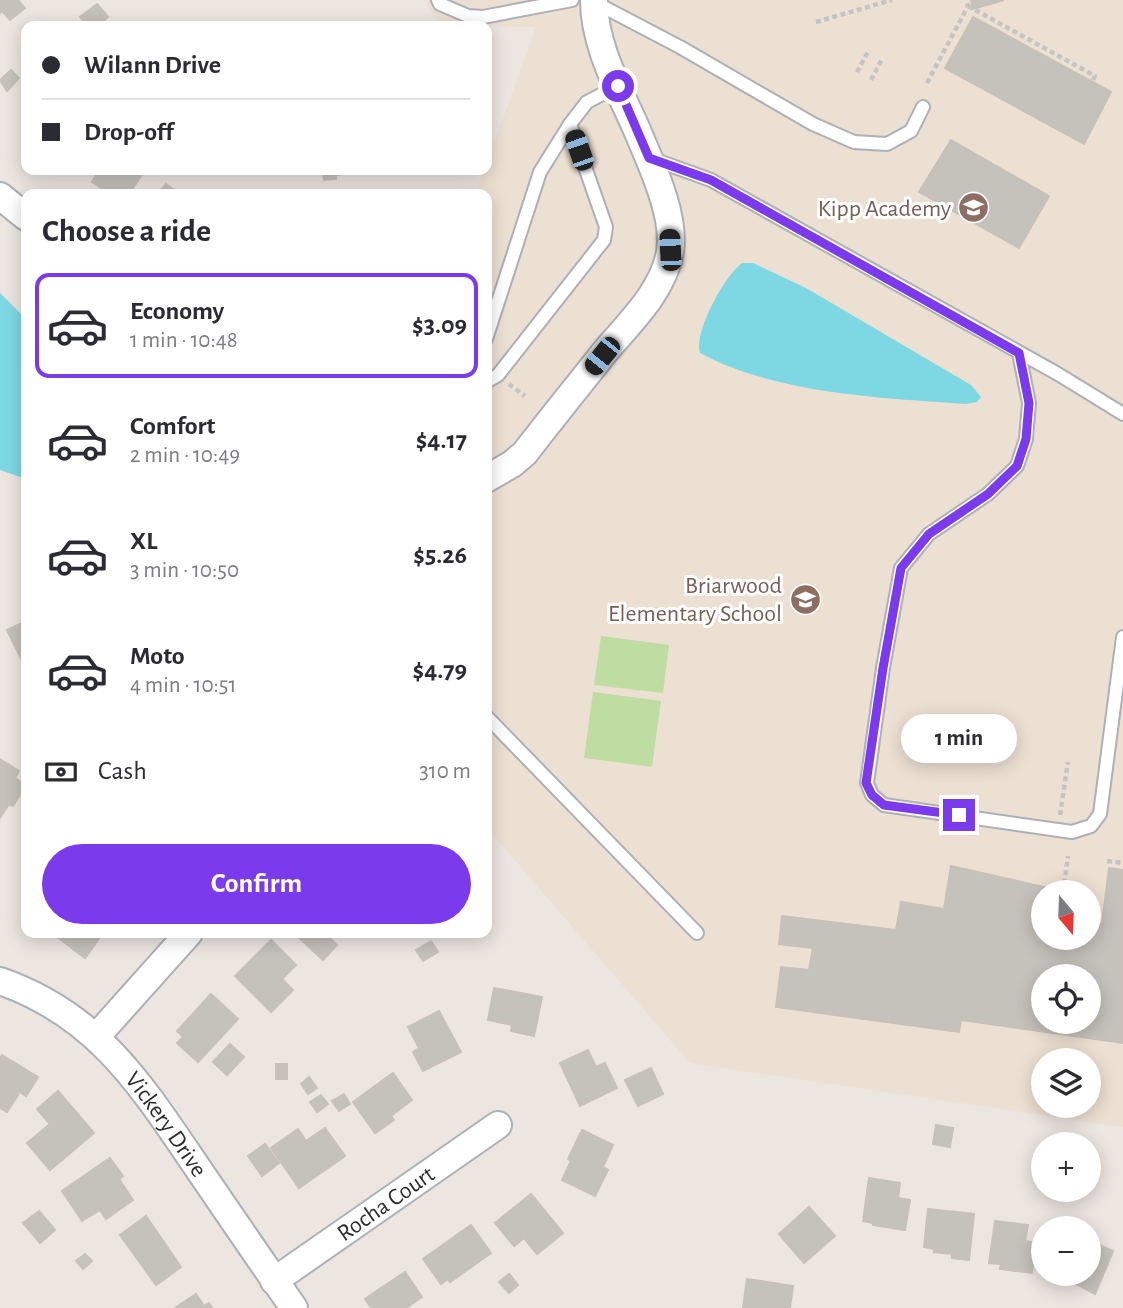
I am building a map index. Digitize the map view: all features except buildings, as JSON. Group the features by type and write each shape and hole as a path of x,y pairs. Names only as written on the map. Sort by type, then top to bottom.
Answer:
{"street":[{"path":"492,476 525,453 657,287 670,250 663,198 587,1"},
{"path":"0,197 21,213"},
{"path":"96,1037 184,938"},
{"name":"Vickery Drive","path":"0,981 61,1008 128,1068 294,1308"},
{"name":"Rocha Court","path":"274,1281 498,1125"}],"lane":[{"path":"438,0 440,4 468,16 482,17 587,1 680,47 813,124 854,142 887,144 911,131 923,107"},
{"path":"492,320 540,172 587,102 618,86"},
{"path":"492,378 498,375 604,240 606,227 570,124"},
{"path":"649,158 711,180 1123,414"},
{"path":"1019,353 1029,403 1026,439 1017,466 988,494 929,534 901,568 866,783 872,795 884,805 1072,832 1091,826 1100,814 1123,637"},
{"path":"492,722 697,933"}],"path":[{"path":"816,22 892,0"},
{"path":"927,83 967,3 1095,76 1092,82"},
{"path":"856,72 868,52"},
{"path":"871,80 882,59"},
{"path":"1059,830 1068,762"},
{"path":"1065,880 1068,856"},
{"path":"1107,861 1123,863"}],"shaded area":[{"name":"Briarwood Elementary School","path":"424,0 1123,0 1123,1127 1062,1118 1101,1118 1101,1048 1031,1048 1031,1113 690,1063 492,834 492,189 477,189 482,175 492,175 492,149 536,27 492,27 492,21 438,21"}],"green space":[{"path":"601,636 669,645 663,693 594,685"},
{"path":"593,692 661,701 652,767 584,758"}],"water":[{"path":"742,263 753,263 806,288 971,385 981,397 977,402 966,404 830,392 762,377 730,367 700,353 701,332 712,305 727,279"},
{"path":"0,293 21,314 21,477 0,470"}],"place":[{"name":"Kipp Academy","path":"974,208"},
{"name":"Briarwood Elementary School","path":"805,599"}],"route":[{"path":"618,86 649,158 711,180 1019,353 1029,403 1026,439 1017,466 988,494 929,534 901,568 866,783 872,795 884,805 959,815"}]}
